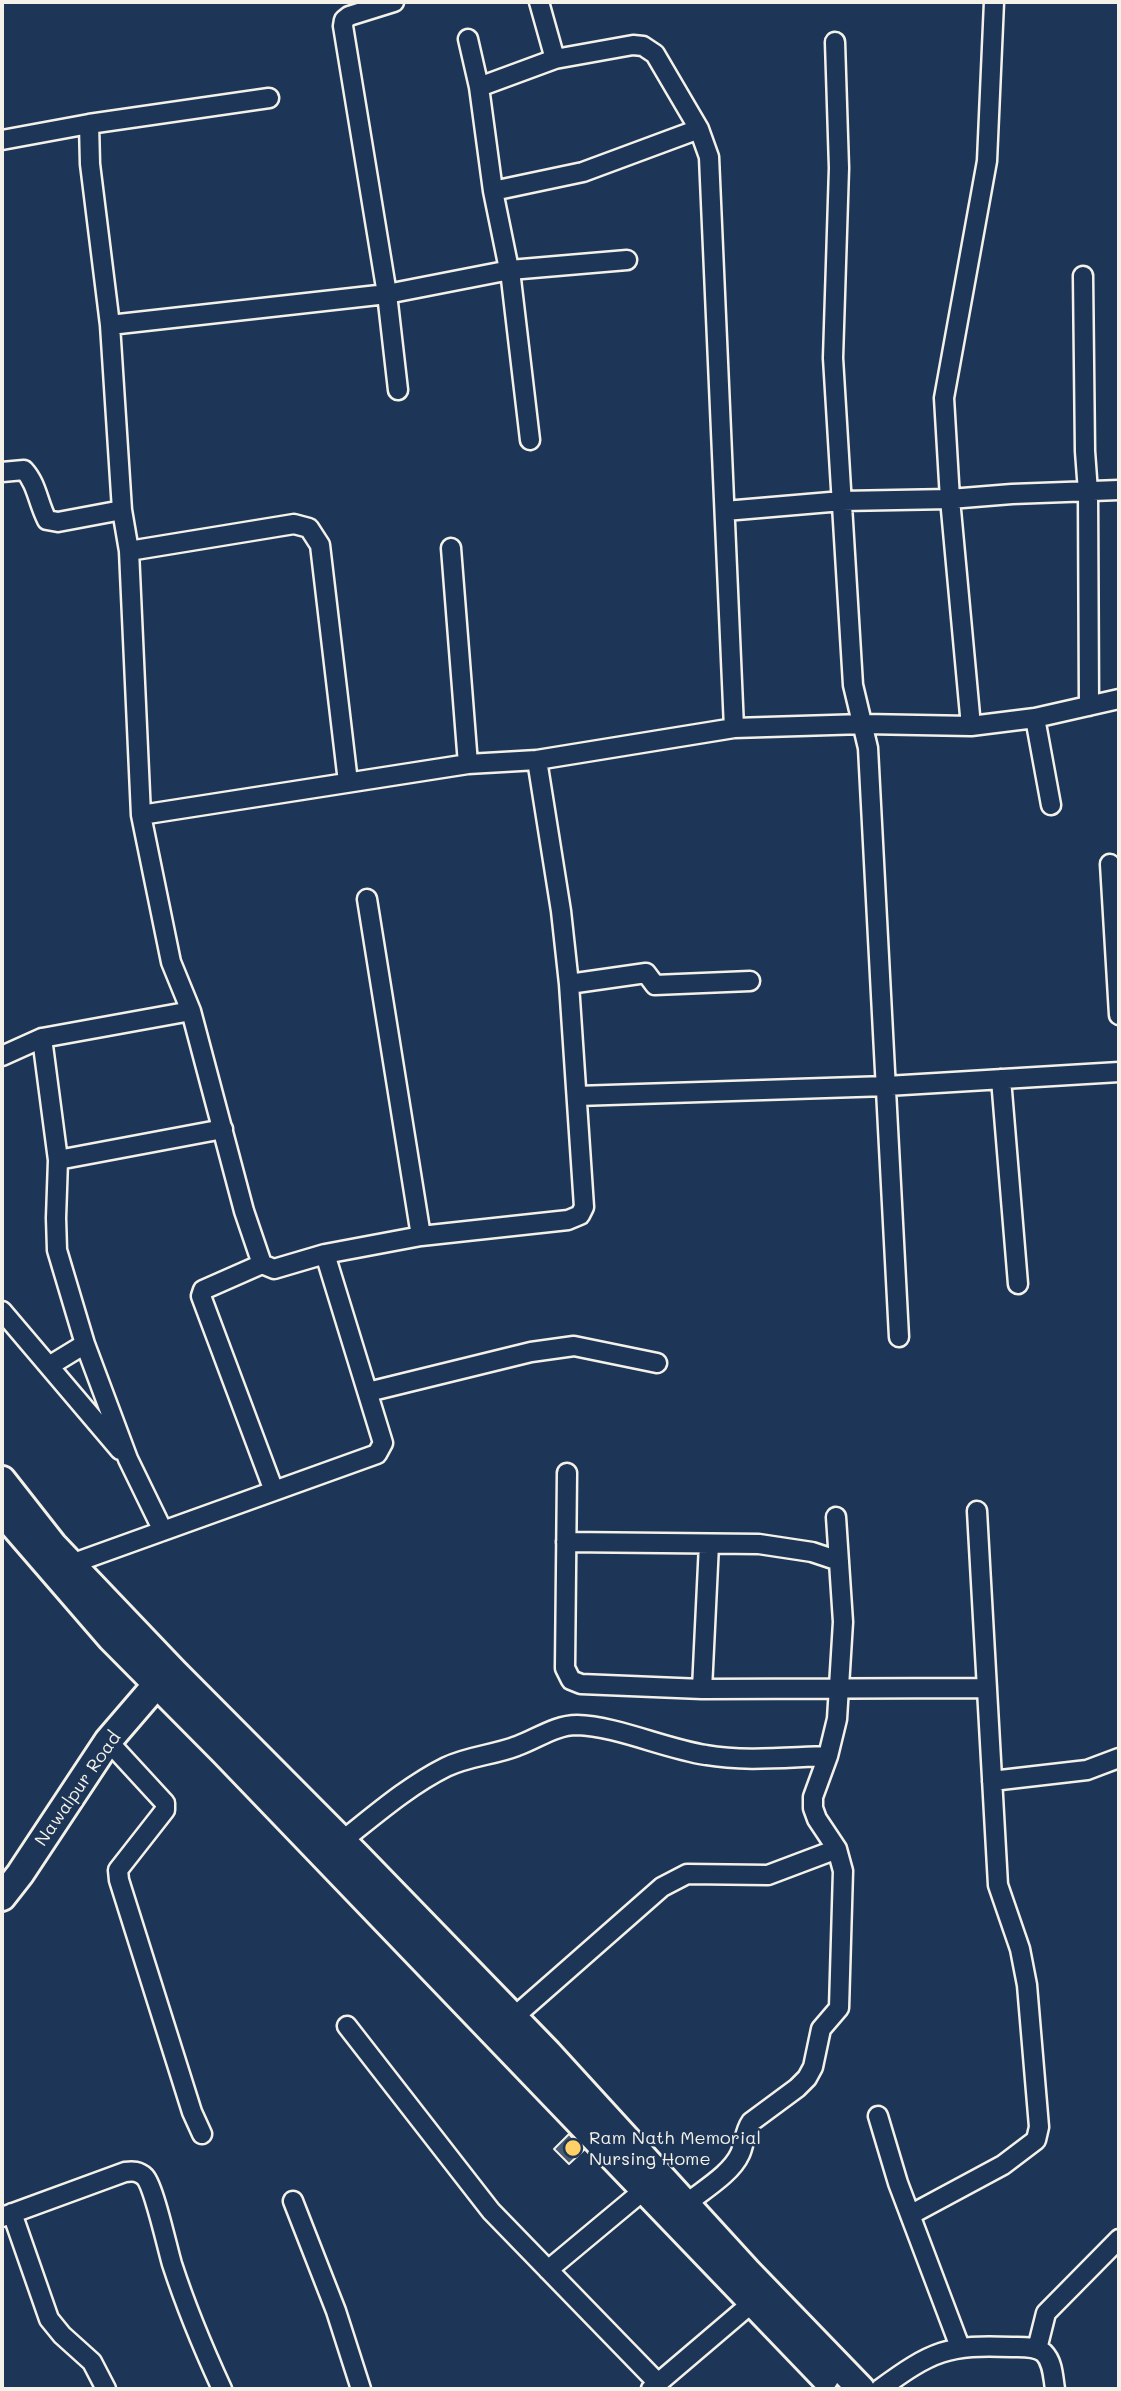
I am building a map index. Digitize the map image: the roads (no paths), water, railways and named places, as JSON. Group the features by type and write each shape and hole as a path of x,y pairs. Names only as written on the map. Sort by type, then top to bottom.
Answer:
{"street":[{"path":"394,2 349,16 344,20 343,26 387,294 398,390"},
{"path":"539,2 555,59"},
{"path":"971,726 950,499 944,398 987,160 995,2"},
{"path":"468,39 479,87 493,191 510,270 530,440"},
{"path":"835,42 839,168 833,358 853,685 869,748 899,1338"},
{"path":"479,87 555,59 633,45 643,46 655,54 699,129 709,157 734,728"},
{"path":"2,140 89,124 269,98"},
{"path":"89,124 90,163 110,325 122,510 129,551 141,815 171,962 191,1011 244,1211 262,1264"},
{"path":"493,191 583,172 699,129"},
{"path":"110,325 387,294 510,270 627,260"},
{"path":"1083,276 1089,706"},
{"path":"2,472 24,470 33,479 41,509 47,520 58,522 122,510"},
{"path":"725,511 842,501 950,499 1119,490"},
{"path":"129,551 294,524 309,528 320,545 348,782"},
{"path":"451,548 468,764"},
{"path":"141,815 468,764 537,760 734,728 864,724 971,726 1035,718 1119,699"},
{"path":"1035,718 1051,805"},
{"path":"274,1491 201,1296 203,1290 262,1264 274,1269 325,1254 421,1236 568,1220 580,1215 584,1207 569,984 561,911 537,760"},
{"path":"1110,864 1119,1015"},
{"path":"367,899 421,1236"},
{"path":"569,984 646,974 655,985 750,981"},
{"path":"2,1056 42,1038 191,1011"},
{"path":"42,1038 58,1160 57,1250 85,1344 128,1460 163,1531"},
{"path":"576,1096 887,1086 1119,1072"},
{"path":"1000,1079 1018,1284"},
{"path":"58,1160 223,1129"},
{"path":"71,1564 377,1454 381,1450 383,1443 325,1254"},
{"path":"2,1311 128,1460"},
{"path":"49,1366 85,1344"},
{"path":"368,1392 531,1352 574,1346 657,1363"},
{"path":"566,1473 565,1668 571,1680 581,1684 702,1689 987,1688"},
{"path":"2,1480 53,1545 174,1672 514,2017 861,2389"},
{"path":"2,1511 111,1638 836,2389"},
{"path":"910,2215 1003,2165 1036,2140 1039,2127 1027,1985 1020,1949 998,1885 977,1511"},
{"path":"686,2204 739,2157 751,2122 807,2078 813,2067 821,2029 839,2008 843,1871 837,1849 817,1819 813,1808 813,1797 828,1756 836,1720 839,1690 843,1622 836,1517"},
{"path":"566,1542 791,1548 839,1561"},
{"path":"702,1689 709,1544"},
{"name":"Nawalpur Road","path":"2,1897 108,1741 157,1684"},
{"path":"342,1841 410,1788 447,1767 517,1747 547,1732 575,1725 594,1727 705,1755 760,1758 828,1756"},
{"path":"108,1741 165,1803 165,1810 118,1870 192,2112 202,2134"},
{"path":"992,1781 1087,1770 1119,1758"},
{"path":"514,2017 648,1898 678,1878 687,1874 768,1875 837,1849"},
{"path":"348,2026 491,2211 654,2386 752,2303"},
{"path":"878,2116 898,2183 960,2347"},
{"path":"106,2389 92,2362 62,2335 49,2319 7,2215 125,2172 137,2171 145,2177 152,2190 161,2228 192,2322 222,2389"},
{"path":"548,2270 644,2190"},
{"path":"293,2201 336,2311 360,2389"},
{"path":"1037,2349 1046,2313 1119,2239"},
{"path":"880,2389 934,2354 960,2347 990,2346 1037,2349 1051,2364 1055,2389"}],"place":[{"name":"Ram Nath Memorial Nursing Home","path":"573,2148"}]}
